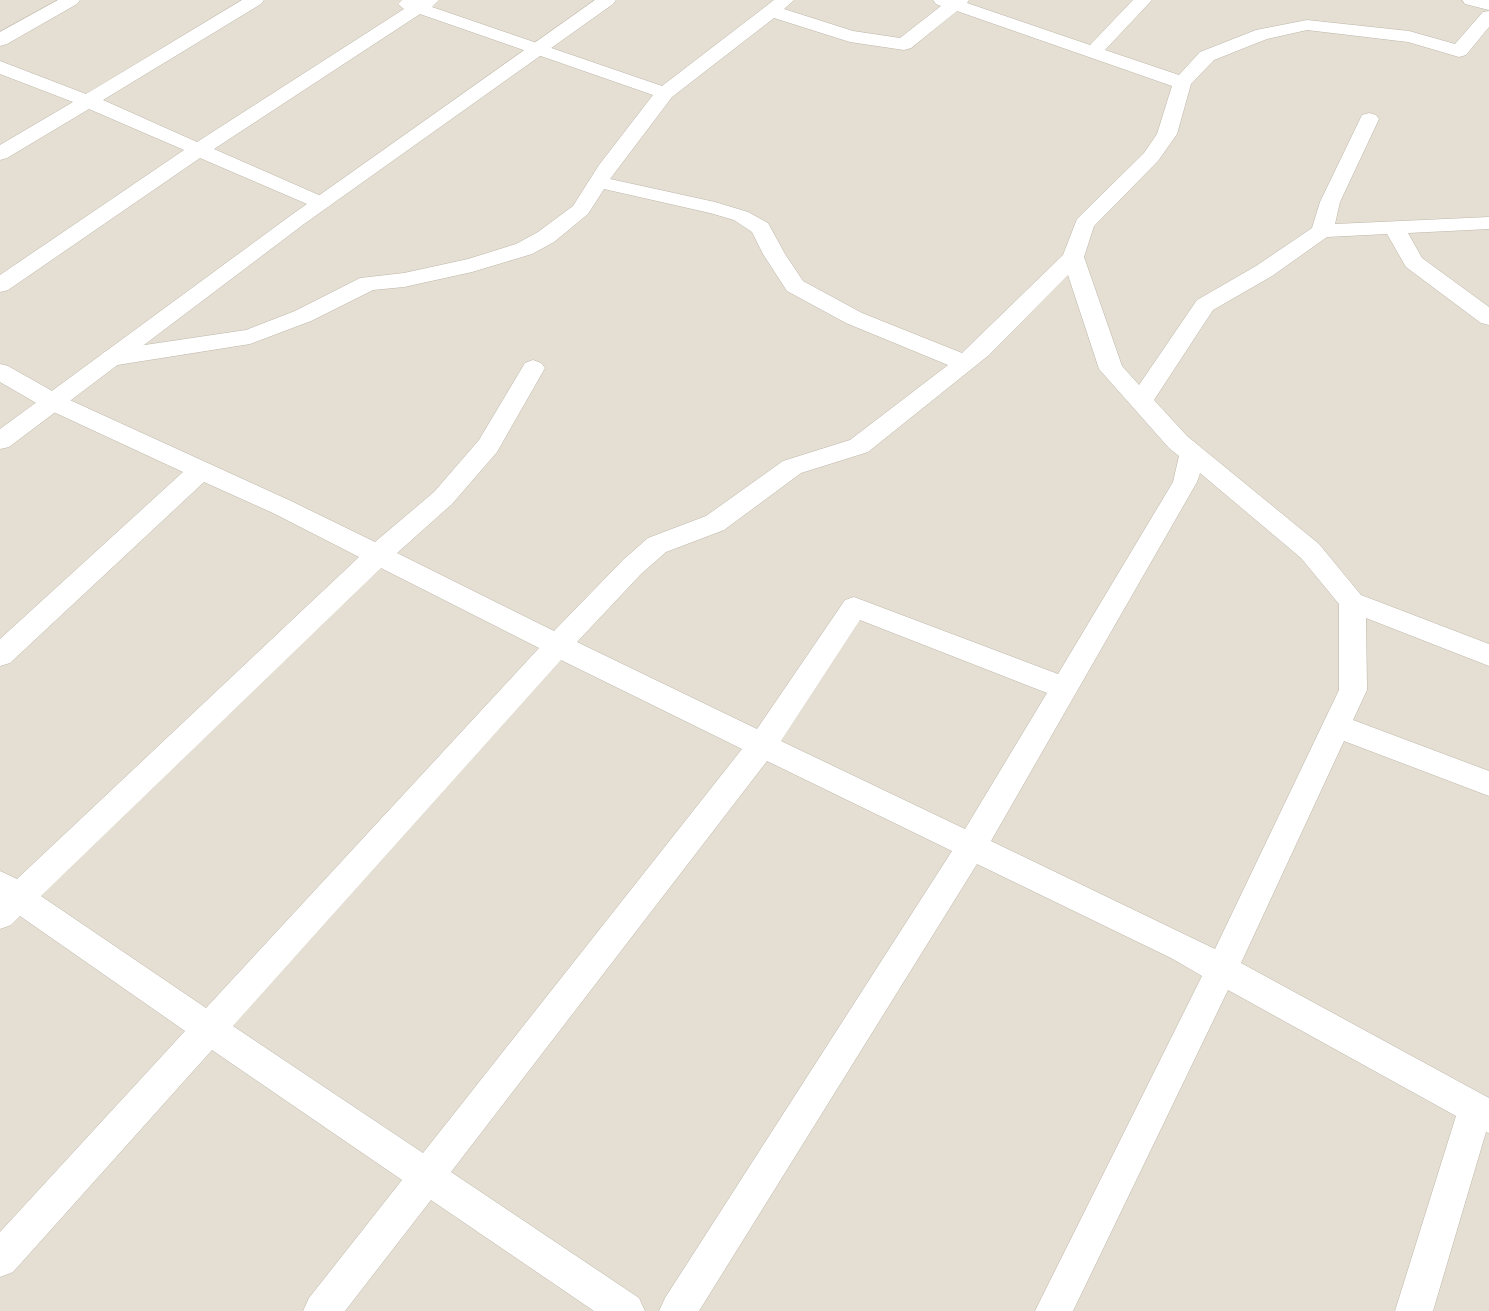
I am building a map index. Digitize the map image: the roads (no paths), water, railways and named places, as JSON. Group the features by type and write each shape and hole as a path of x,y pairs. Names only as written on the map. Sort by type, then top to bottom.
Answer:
{"street":[{"path":"0,40 71,0"},
{"path":"0,154 255,0"},
{"path":"396,0 424,4 537,50 665,93"},
{"path":"0,441 322,202 607,0"},
{"path":"1094,52 1143,0"},
{"path":"1471,0 1489,5"},
{"path":"111,358 250,338 303,316 368,283 404,280 472,265 524,249 546,237 580,210 598,182 665,93 778,5 850,36 904,44 952,1 1182,83"},
{"path":"0,285 201,148 424,4"},
{"path":"0,1259 558,645 632,568 657,546 715,523 792,467 859,446 908,410 981,350 1073,257 1084,224 1151,156 1167,134 1182,83 1207,56 1262,34 1307,25 1409,36 1459,51 1489,16"},
{"path":"0,67 201,148 322,202"},
{"path":"1322,231 1330,202 1369,119"},
{"path":"598,182 715,208 740,216 761,228 774,254 795,286 854,318 965,363"},
{"path":"1141,401 1205,305 1264,271 1322,231 1489,222"},
{"path":"1394,228 1414,262 1489,318"},
{"path":"1073,257 1111,369 1178,442 1310,551 1352,602 1488,649"},
{"path":"533,368 488,446 443,498 378,554 6,899 209,1029 626,1311"},
{"path":"0,372 53,402 378,554 762,745 1182,948 1482,1112 1414,1311"},
{"path":"678,1311 971,846 1185,482 1192,454"},
{"path":"0,655 201,470"},
{"path":"1054,1311 1222,969 1354,690 1352,602"},
{"path":"322,1311 762,745 854,607 1064,688"},
{"path":"1337,726 1489,784"}]}
